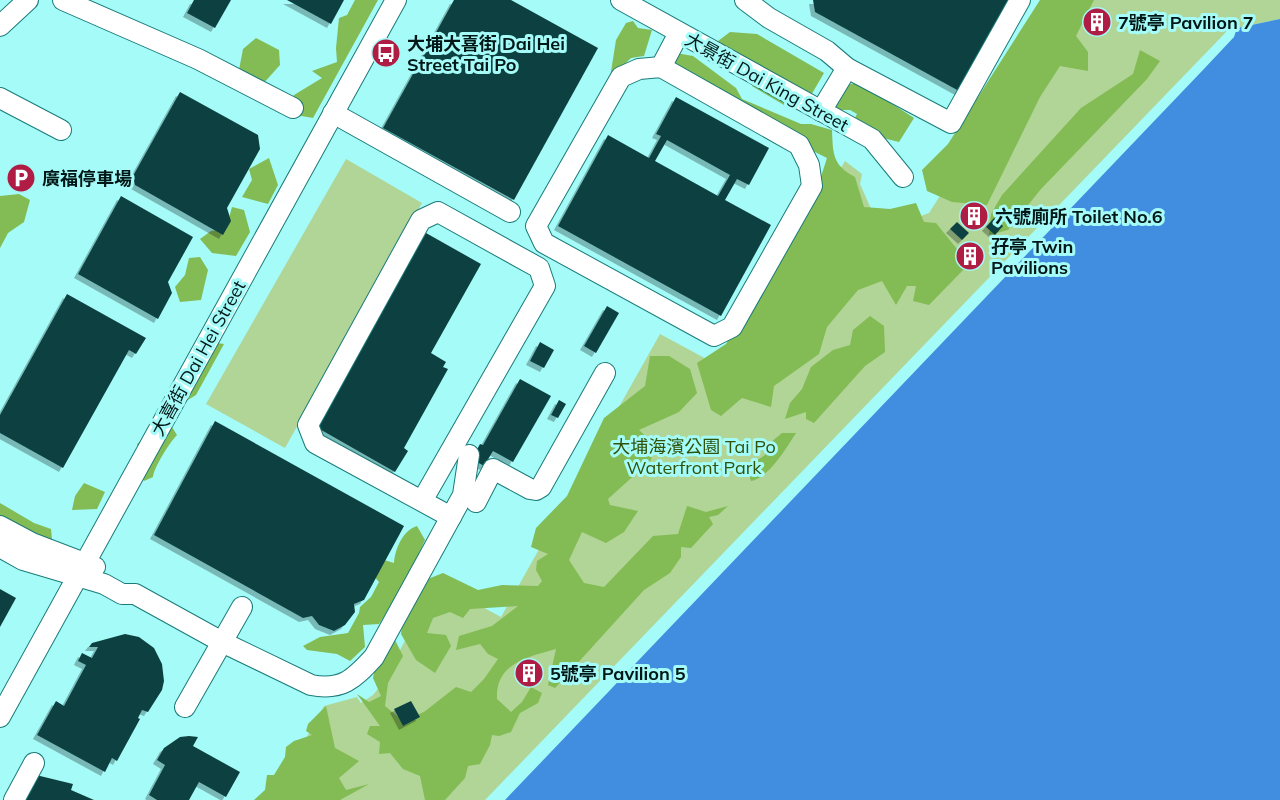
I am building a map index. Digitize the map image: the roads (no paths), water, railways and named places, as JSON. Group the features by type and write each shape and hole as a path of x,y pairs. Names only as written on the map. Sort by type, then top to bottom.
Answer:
{"street":[{"path":"0,26 28,0"},
{"path":"63,0 198,58 292,108"},
{"name":"大喜街 Dai Hei Street","path":"4,700 81,570 396,0"},
{"name":"大景街 Dai King Street","path":"621,0 872,139 903,177"},
{"path":"745,0 769,18 827,51 847,68 951,123 1020,0"},
{"path":"661,67 679,33"},
{"path":"661,67 799,145 809,165 812,186 732,327 714,336 544,243 536,226 621,76 639,69 661,67"},
{"path":"821,111 847,68"},
{"path":"0,98 61,130"},
{"path":"333,113 510,212"},
{"path":"422,501 545,286 539,268 438,212 420,220 308,425 315,443 451,517"},
{"path":"0,547 23,560 112,573 128,582 135,594 222,642 311,686 327,688 339,686 357,676 374,657 451,517 476,502 493,469 532,490 541,487 605,373"},
{"path":"469,455 476,502"},
{"path":"0,525 81,570"},
{"path":"185,706 242,607"},
{"path":"14,800 34,763"}],"water":[{"path":"1280,19 1280,800 505,800 1202,71 1234,37 1237,28"}],"place":[{"name":"7號亭 Pavilion 7","path":"1097,22"},
{"name":"大埔大喜街 Dai Hei Street Tai Po","path":"386,53"},
{"name":"廣福停車場","path":"21,178"},
{"name":"六號廁所 Toilet No.6","path":"974,216"},
{"name":"孖亭 Twin Pavilions","path":"970,256"},
{"name":"5號亭 Pavilion 5","path":"529,673"}],"park label":[{"name":"大埔海濱公園 Tai Po Waterfront Park","path":"694,456"}]}
